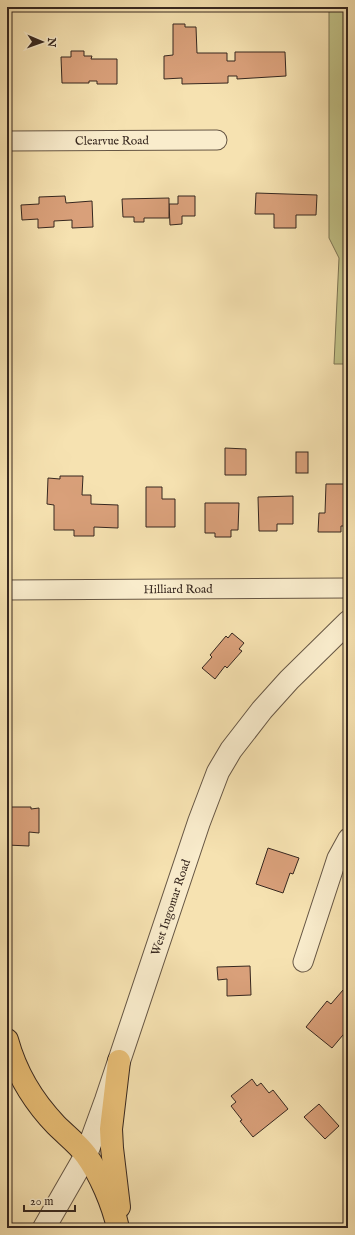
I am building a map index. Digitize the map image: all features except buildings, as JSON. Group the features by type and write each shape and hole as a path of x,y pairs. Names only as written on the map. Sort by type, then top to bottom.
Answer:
{"main road":[{"path":"7,1040 16,1067 24,1084 56,1125 86,1155 109,1197 119,1228"},
{"path":"119,1061 111,1129 112,1148 119,1195 119,1228"}],"street":[{"name":"Clearvue Road","path":"7,141 216,140"},
{"name":"Hilliard Road","path":"7,590 348,588"},
{"name":"West Ingomar Road","path":"44,1228 86,1155 199,822 218,772 231,750 262,710 289,680 348,622"},
{"path":"303,962 337,858 348,838"}],"green space":[{"path":"329,7 348,7 348,364 334,364 339,258 329,238"}]}
